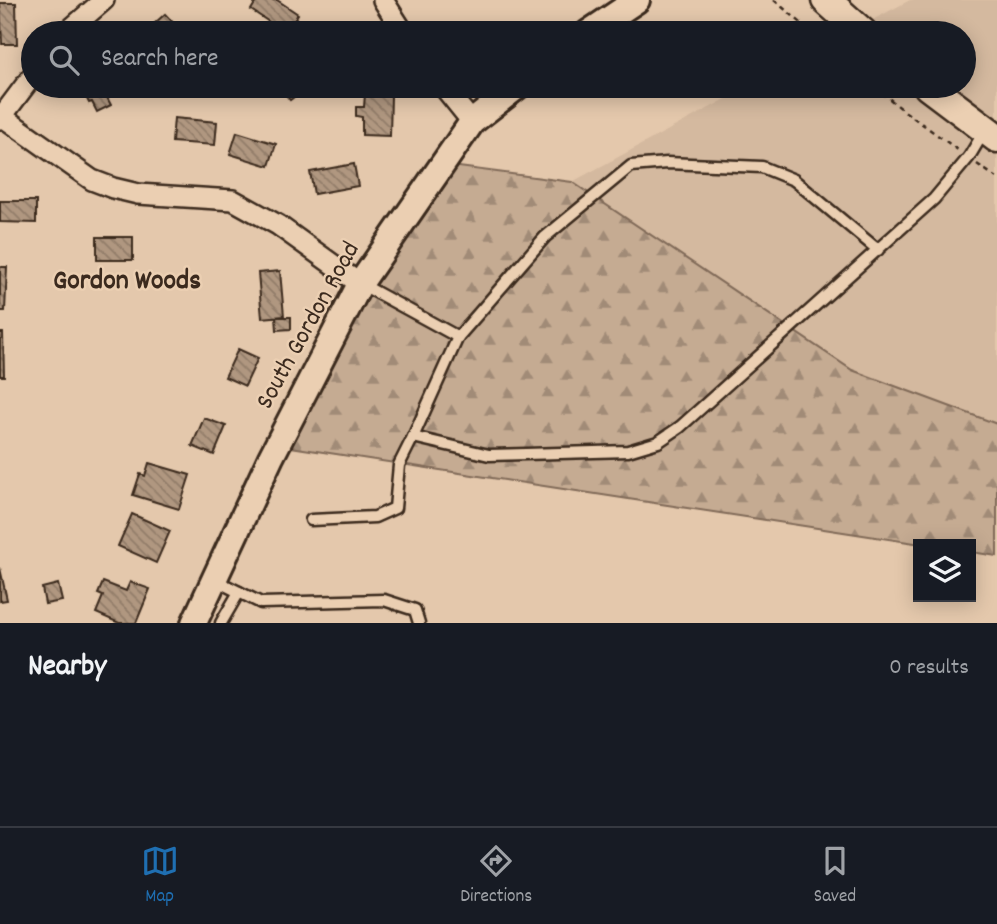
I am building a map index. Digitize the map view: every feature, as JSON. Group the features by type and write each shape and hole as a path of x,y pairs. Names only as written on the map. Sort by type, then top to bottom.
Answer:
{"main road":[{"path":"825,0 849,21"},
{"path":"944,98 991,134"}],"street":[{"path":"80,21 104,0"},
{"path":"383,0 396,21"},
{"path":"606,21 637,0"},
{"path":"21,91 1,117 93,180 138,194 233,200 278,225 360,284"},
{"path":"453,98 472,122"},
{"name":"South Gordon Road","path":"194,623 271,457 360,284 472,122 503,98"}],"lane":[{"path":"413,437 489,455 628,451 658,442 680,427 934,199 991,134"},
{"path":"311,520 375,517 395,508 399,465 458,337 545,237 631,166 667,163 762,167 794,180 877,250"},
{"path":"360,284 458,337"},
{"path":"214,579 261,603 384,600 415,610 419,623"},
{"path":"221,623 239,592"}],"path":[{"path":"774,0 799,21"},
{"path":"888,98 997,178"}],"shaded area":[{"path":"910,0 997,0 997,424 852,370 572,182 728,98 976,98 976,21 871,21"}],"green space":[{"path":"436,164 572,182 852,370 997,424 997,556 976,553 976,539 913,539 913,543 284,446"}],"building":[{"path":"257,0 277,0 298,14 294,21 268,21 251,10"},
{"path":"0,3 16,3 17,44 2,44"},
{"path":"165,14 172,21 157,21"},
{"path":"86,98 107,98 111,105 97,112 92,102 89,103"},
{"path":"365,98 391,98 390,136 362,135 362,117 356,116 356,107 364,107"},
{"path":"174,118 217,122 215,145 172,142"},
{"path":"237,132 276,144 269,166 230,154"},
{"path":"354,164 358,186 314,194 310,172"},
{"path":"0,201 36,201 36,223 0,222"},
{"path":"97,237 133,237 133,260 97,260"},
{"path":"0,267 7,267 5,311 0,311"},
{"path":"280,271 284,316 262,318 258,273"},
{"path":"276,317 291,317 291,329 277,330"},
{"path":"0,333 3,333 4,376 0,376"},
{"path":"238,349 258,358 245,386 225,377"},
{"path":"204,418 226,426 214,455 192,446"},
{"path":"149,463 190,475 179,509 133,495 140,474 145,476"},
{"path":"132,514 170,531 156,563 118,546"},
{"path":"0,568 7,600 0,601"},
{"path":"103,582 126,591 130,582 150,589 136,623 119,623 96,613 103,596 98,594"},
{"path":"58,584 62,601 45,604 42,588"}],"district":[{"name":"Gordon Woods","path":"127,283"}]}
